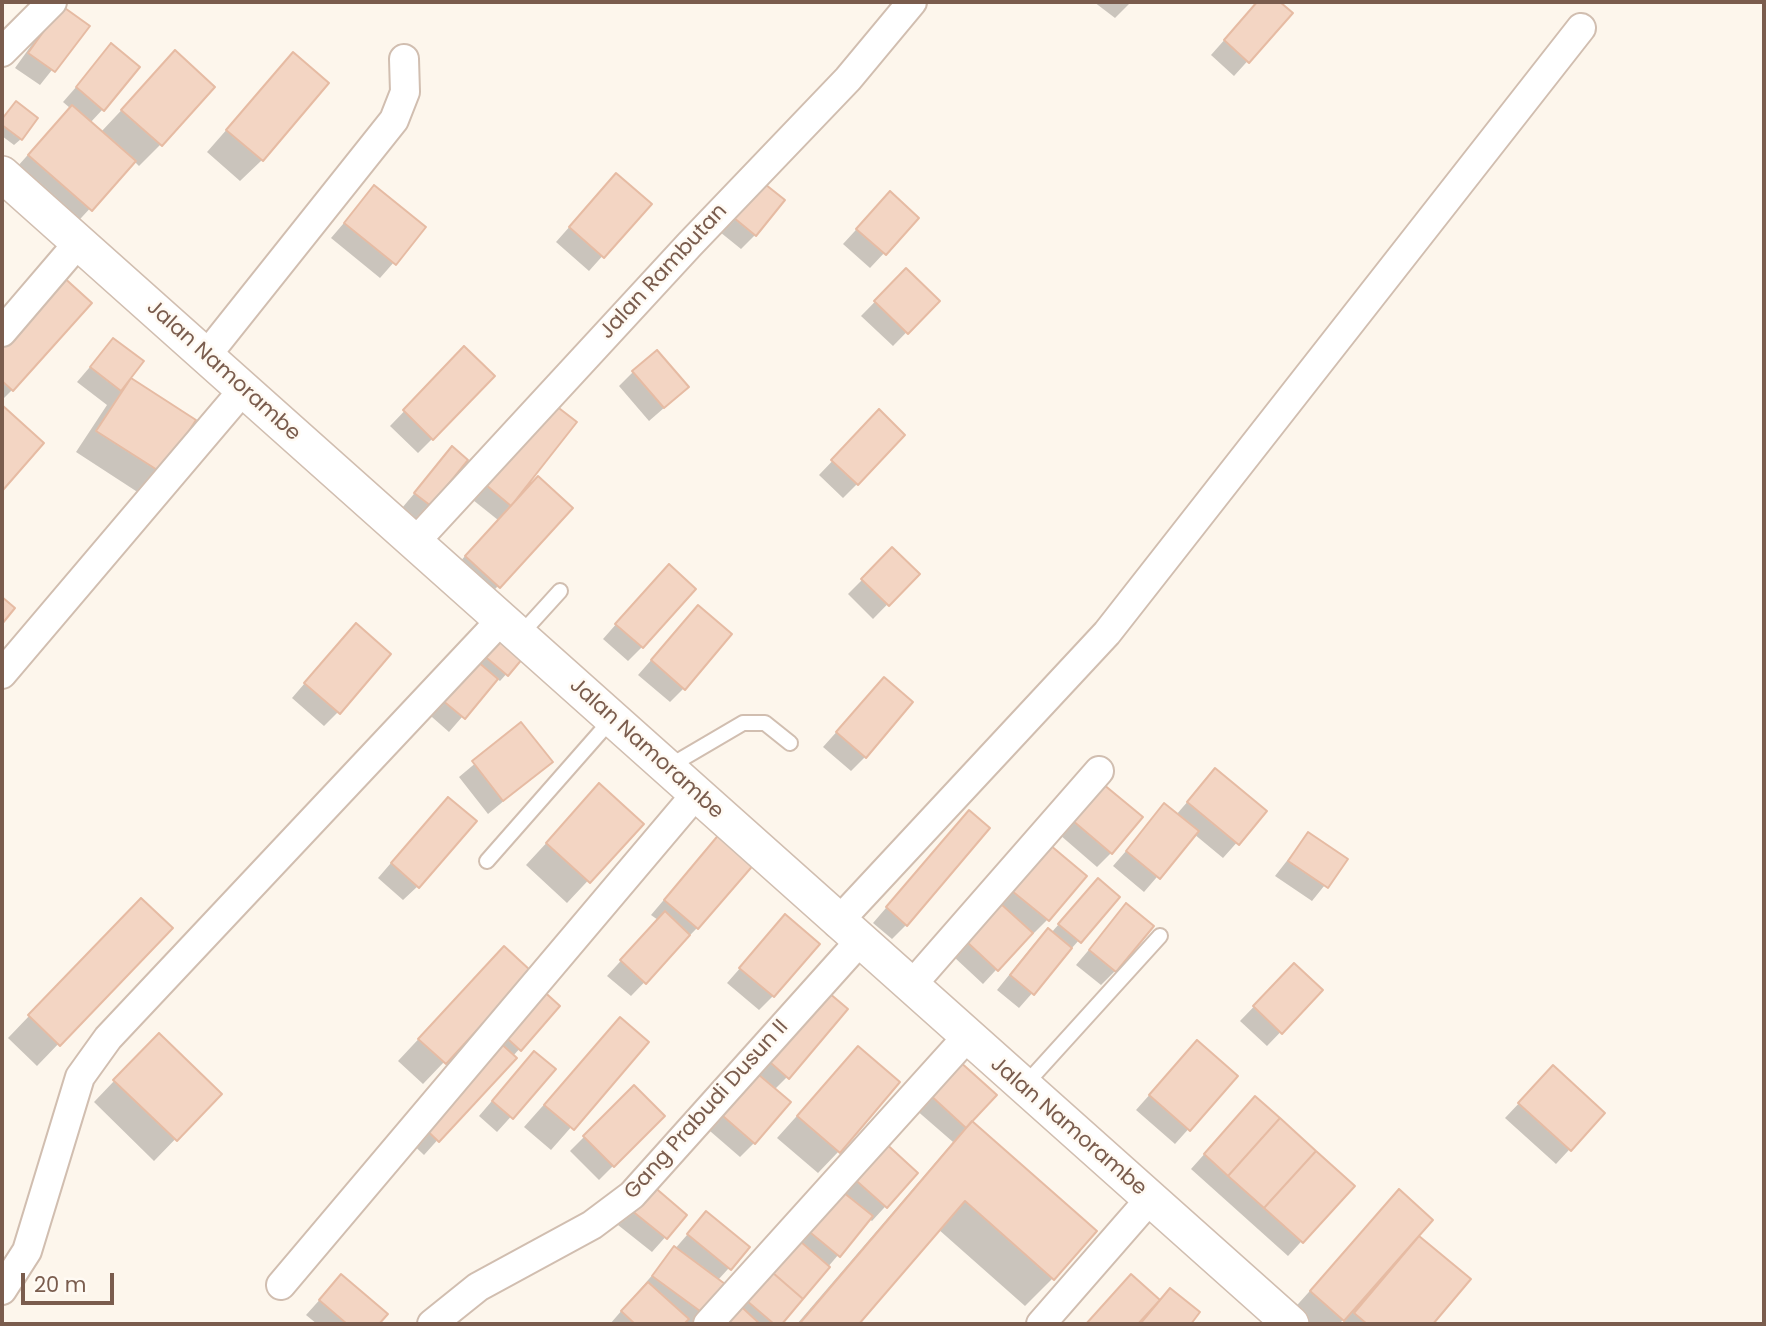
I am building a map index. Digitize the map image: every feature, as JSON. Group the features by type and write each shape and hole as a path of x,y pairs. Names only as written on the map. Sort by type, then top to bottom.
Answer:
{"street":[{"path":"2,52 52,2"},
{"name":"Jalan Rambutan","path":"415,542 690,244 848,79 912,2"},
{"name":"Gang Prabudi Dusun II","path":"432,1324 478,1287 592,1225 632,1195 848,932 1107,633 1581,28"},
{"path":"206,356 394,120 405,92 404,59"},
{"name":"Jalan Namorambe","path":"2,174 1290,1324"},
{"path":"2,332 79,242"},
{"path":"2,674 243,390"},
{"path":"2,1290 27,1251 80,1077 108,1038 511,627"},
{"path":"910,987 1099,771"},
{"path":"281,1285 696,794"},
{"path":"708,1324 967,1037"},
{"path":"1041,1324 1150,1199"}],"lane":[{"path":"511,627 560,591"},
{"path":"486,861 612,719"},
{"path":"667,768 743,723 765,723 790,743"},
{"path":"1023,1088 1160,936"}],"building":[{"path":"1257,2 1280,2 1293,13 1249,63 1224,40"},
{"path":"62,6 90,26 55,72 28,53"},
{"path":"111,43 140,67 104,111 76,87"},
{"path":"175,50 215,87 162,146 121,110"},
{"path":"293,52 329,83 263,161 226,130"},
{"path":"16,101 38,118 22,140 2,125 2,119"},
{"path":"72,105 136,161 92,211 28,155"},
{"path":"616,173 652,204 604,258 569,227"},
{"path":"756,177 785,200 756,236 728,213"},
{"path":"374,185 426,227 396,265 344,223"},
{"path":"890,191 919,218 886,255 856,229"},
{"path":"906,268 940,301 908,334 874,301"},
{"path":"60,274 92,303 13,391 2,381 2,340"},
{"path":"113,338 144,361 121,391 90,367"},
{"path":"464,346 495,376 433,440 403,410"},
{"path":"657,350 689,387 664,408 632,371"},
{"path":"131,378 196,420 162,473 96,431"},
{"path":"551,402 577,422 511,506 486,485"},
{"path":"2,405 44,443 3,490 2,489"},
{"path":"879,409 905,435 858,485 831,460"},
{"path":"452,446 468,460 431,506 414,493"},
{"path":"538,476 573,508 500,588 465,556"},
{"path":"892,547 920,574 889,606 861,579"},
{"path":"669,564 696,589 643,648 615,624"},
{"path":"2,597 15,608 2,624"},
{"path":"698,605 732,634 685,690 651,660"},
{"path":"356,623 391,654 340,714 304,683"},
{"path":"497,636 523,658 508,676 482,654"},
{"path":"470,655 498,679 465,719 436,695"},
{"path":"884,677 913,702 866,758 836,732"},
{"path":"521,722 553,762 503,801 472,761"},
{"path":"1215,768 1267,811 1239,845 1187,802"},
{"path":"599,783 644,824 590,883 546,843"},
{"path":"1103,784 1143,817 1112,854 1072,820"},
{"path":"448,797 477,821 419,888 391,863"},
{"path":"1164,803 1199,831 1160,879 1126,851"},
{"path":"969,810 990,828 907,926 886,907"},
{"path":"721,832 756,862 698,929 664,900"},
{"path":"1308,832 1348,859 1328,888 1288,861"},
{"path":"1050,845 1087,876 1049,921 1012,891"},
{"path":"1098,878 1120,897 1081,943 1058,924"},
{"path":"141,898 173,928 60,1046 28,1015"},
{"path":"1126,903 1154,926 1116,972 1089,950"},
{"path":"1001,904 1033,933 998,971 967,942"},
{"path":"665,911 690,935 646,984 620,960"},
{"path":"785,914 820,944 774,997 739,968"},
{"path":"1048,928 1072,948 1034,995 1010,975"},
{"path":"504,946 531,971 446,1064 418,1039"},
{"path":"1294,963 1323,990 1282,1034 1253,1006"},
{"path":"539,987 560,1006 521,1051 499,1031"},
{"path":"822,987 848,1009 789,1079 763,1056"},
{"path":"620,1017 649,1042 574,1130 544,1105"},
{"path":"159,1033 222,1094 177,1141 113,1080"},
{"path":"497,1040 517,1058 439,1142 420,1124"},
{"path":"1197,1040 1238,1076 1190,1131 1149,1095"},
{"path":"858,1046 900,1082 840,1153 797,1116"},
{"path":"534,1051 556,1069 513,1119 492,1101"},
{"path":"958,1060 997,1095 966,1128 928,1093"},
{"path":"1553,1065 1605,1113 1571,1151 1518,1103"},
{"path":"752,1069 791,1102 755,1144 716,1110"},
{"path":"634,1085 665,1116 614,1167 583,1136"},
{"path":"1255,1096 1280,1118 1228,1176 1204,1154"},
{"path":"1280,1118 1316,1151 1264,1208 1228,1176"},
{"path":"972,1121 1097,1231 1054,1280 965,1201 859,1324 800,1323"},
{"path":"882,1140 918,1173 887,1208 851,1176"},
{"path":"1316,1151 1355,1186 1303,1243 1264,1208"},
{"path":"652,1185 687,1215 667,1239 631,1210"},
{"path":"838,1188 873,1216 840,1257 806,1229"},
{"path":"1399,1189 1433,1220 1344,1321 1310,1291"},
{"path":"706,1211 750,1247 731,1270 687,1234"},
{"path":"793,1235 830,1267 803,1299 765,1266"},
{"path":"1419,1236 1471,1279 1433,1324 1367,1324 1354,1313"},
{"path":"674,1246 725,1284 704,1314 652,1276"},
{"path":"765,1266 803,1299 782,1324 774,1324 740,1295"},
{"path":"341,1274 388,1314 379,1324 347,1324 319,1300"},
{"path":"1131,1274 1160,1300 1138,1324 1086,1324"},
{"path":"648,1282 689,1319 684,1324 635,1324 621,1311"},
{"path":"1170,1288 1200,1312 1191,1324 1140,1324"},
{"path":"733,1299 760,1324 710,1324"}]}
